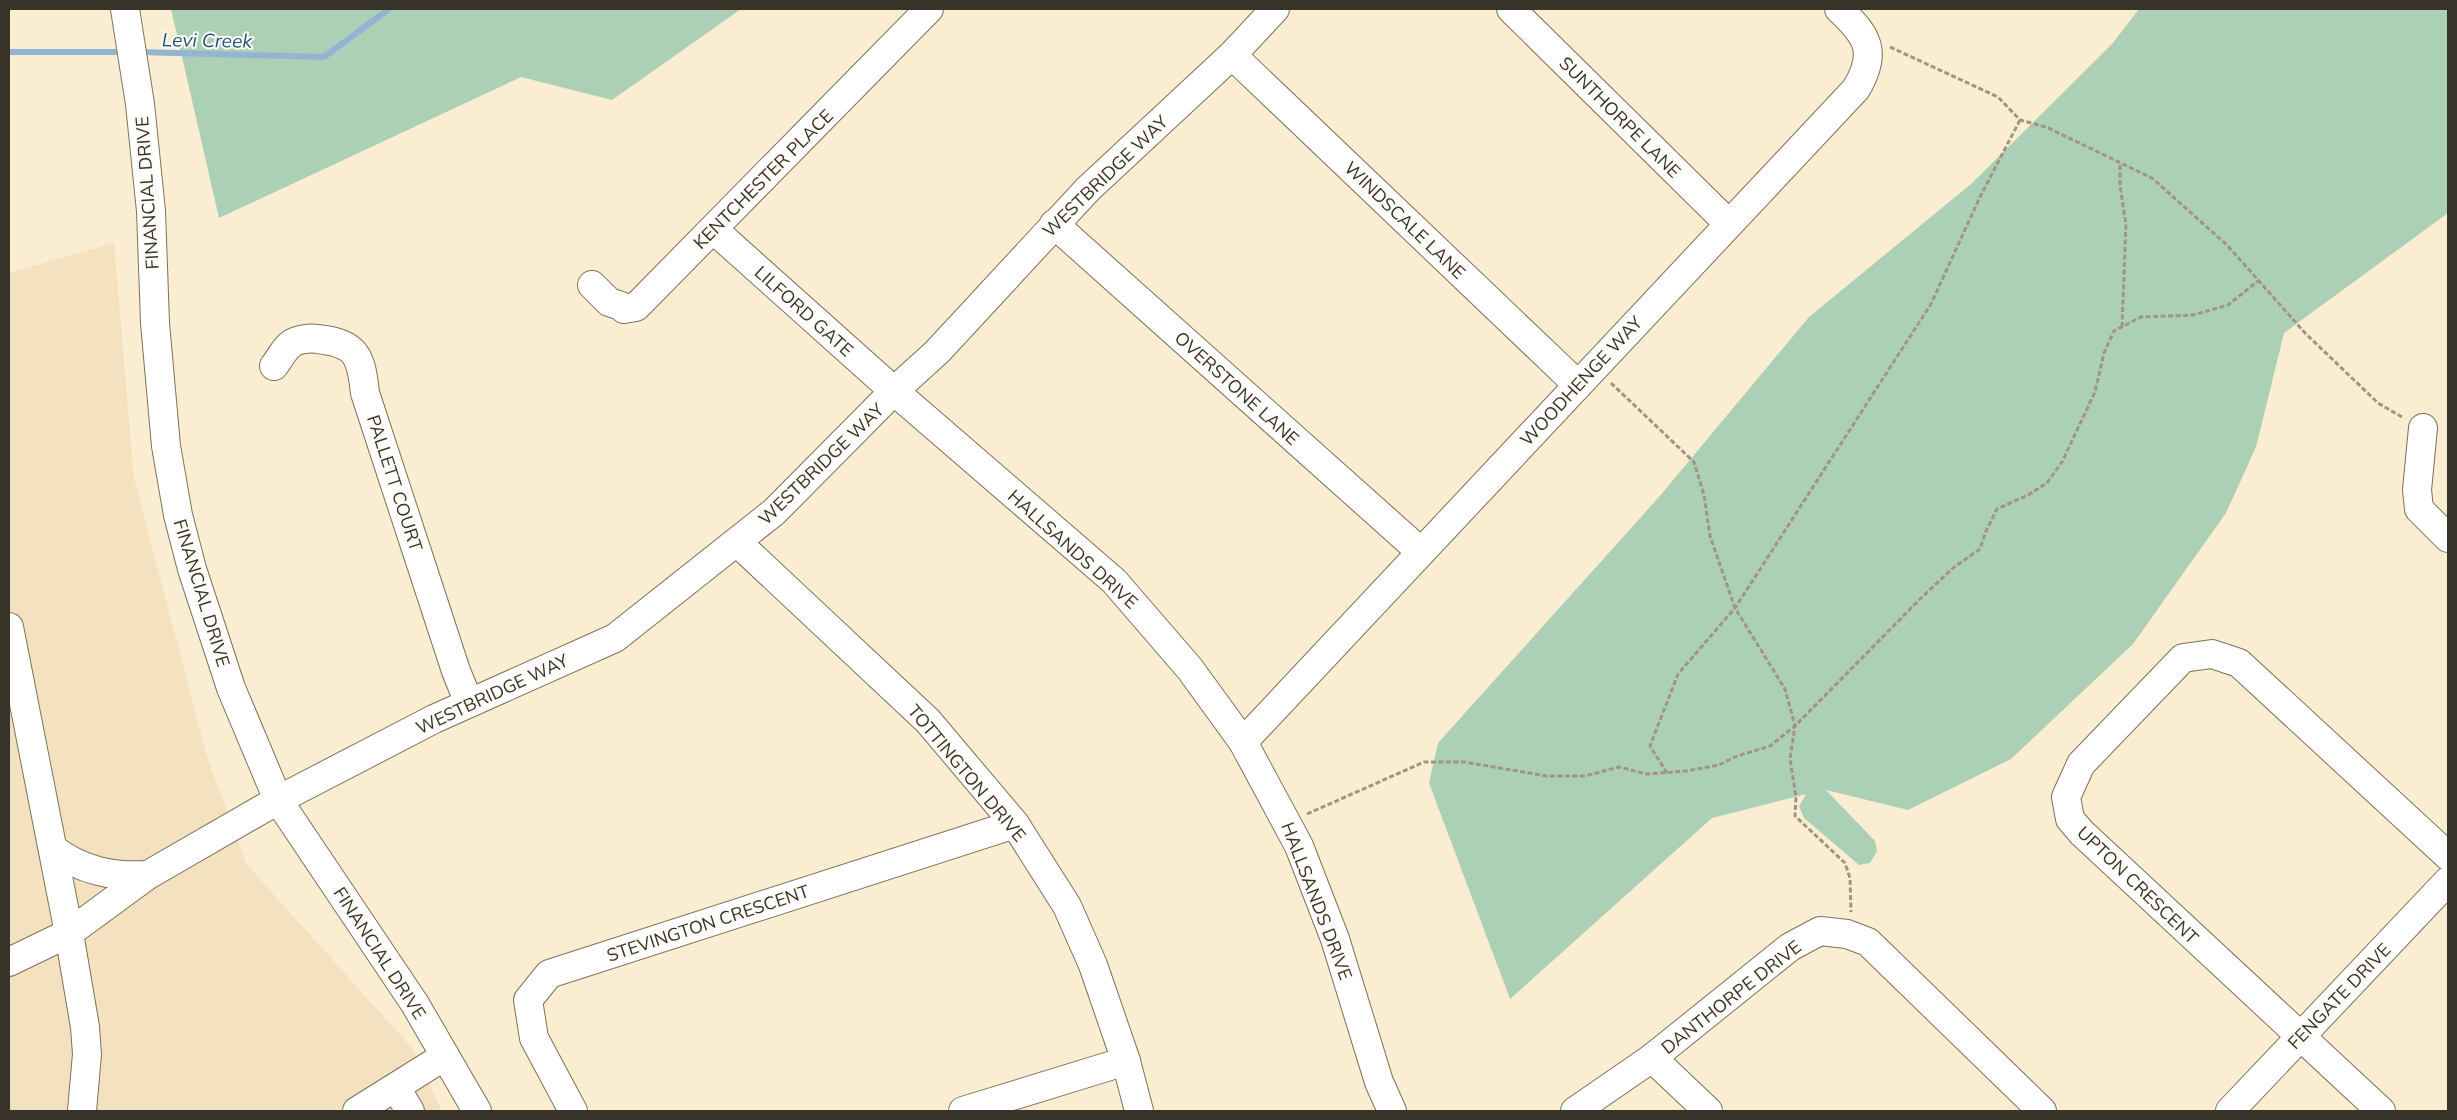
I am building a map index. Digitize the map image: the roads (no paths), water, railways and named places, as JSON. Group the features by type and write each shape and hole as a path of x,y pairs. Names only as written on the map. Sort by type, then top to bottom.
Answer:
{"street":[{"name":"FINANCIAL DRIVE","path":"125,9 140,104 150,211 155,323 166,446 178,515 192,569 231,688 278,800 415,1004 477,1111"},
{"name":"KENTCHESTER PLACE","path":"592,285 615,305 621,306 624,309 636,307 714,230 929,9"},
{"name":"WESTBRIDGE WAY","path":"9,962 69,932 148,875 278,800 434,719 614,638 738,543 774,512 894,391 938,352 1088,189 1232,55 1276,9"},
{"name":"SUNTHORPE LANE","path":"1511,9 1729,224"},
{"name":"WOODHENGE WAY","path":"1243,742 1856,89 1869,61 1868,50 1855,24 1838,9"},
{"name":"WINDSCALE LANE","path":"1232,55 1586,376"},
{"name":"OVERSTONE LANE","path":"1054,224 1421,552"},
{"name":"LILFORD GATE","path":"714,230 894,391"},
{"name":"PALLETT COURT","path":"274,366 291,343 310,338 338,341 350,348 356,355 371,411 456,671 469,703"},
{"name":"HALLSANDS DRIVE","path":"894,391 1114,581 1190,668 1243,742 1299,846 1335,939 1379,1082 1392,1111"},
{"path":"2423,428 2417,490 2419,509 2448,538"},
{"name":"TOTTINGTON DRIVE","path":"738,543 928,720 1015,824 1048,874 1075,922 1094,964 1126,1060 1139,1111"},
{"path":"9,626 69,932 85,1027 87,1054 82,1111"},
{"name":"UPTON CRESCENT","path":"2380,1111 2082,833 2070,819 2066,797 2081,764 2184,658 2212,654 2239,662 2448,856"},
{"name":"STEVINGTON CRESCENT","path":"573,1111 534,1038 528,1000 549,974 1015,824"},
{"path":"53,849 67,860 97,872 127,876 148,875"},
{"name":"FENGATE DRIVE","path":"2230,1111 2448,881"},
{"name":"DANTHORPE DRIVE","path":"1575,1111 1652,1058 1790,947 1820,932 1847,934 1868,942 2042,1111"},
{"path":"357,1111 446,1056"},
{"path":"1652,1058 1708,1111"},
{"path":"963,1111 1126,1060"},
{"path":"396,1088 410,1111"}],"waterway":[{"name":"Levi Creek","path":"139,52 324,57 389,9"},
{"name":"Levi Creek","path":"9,52 126,52"}]}
